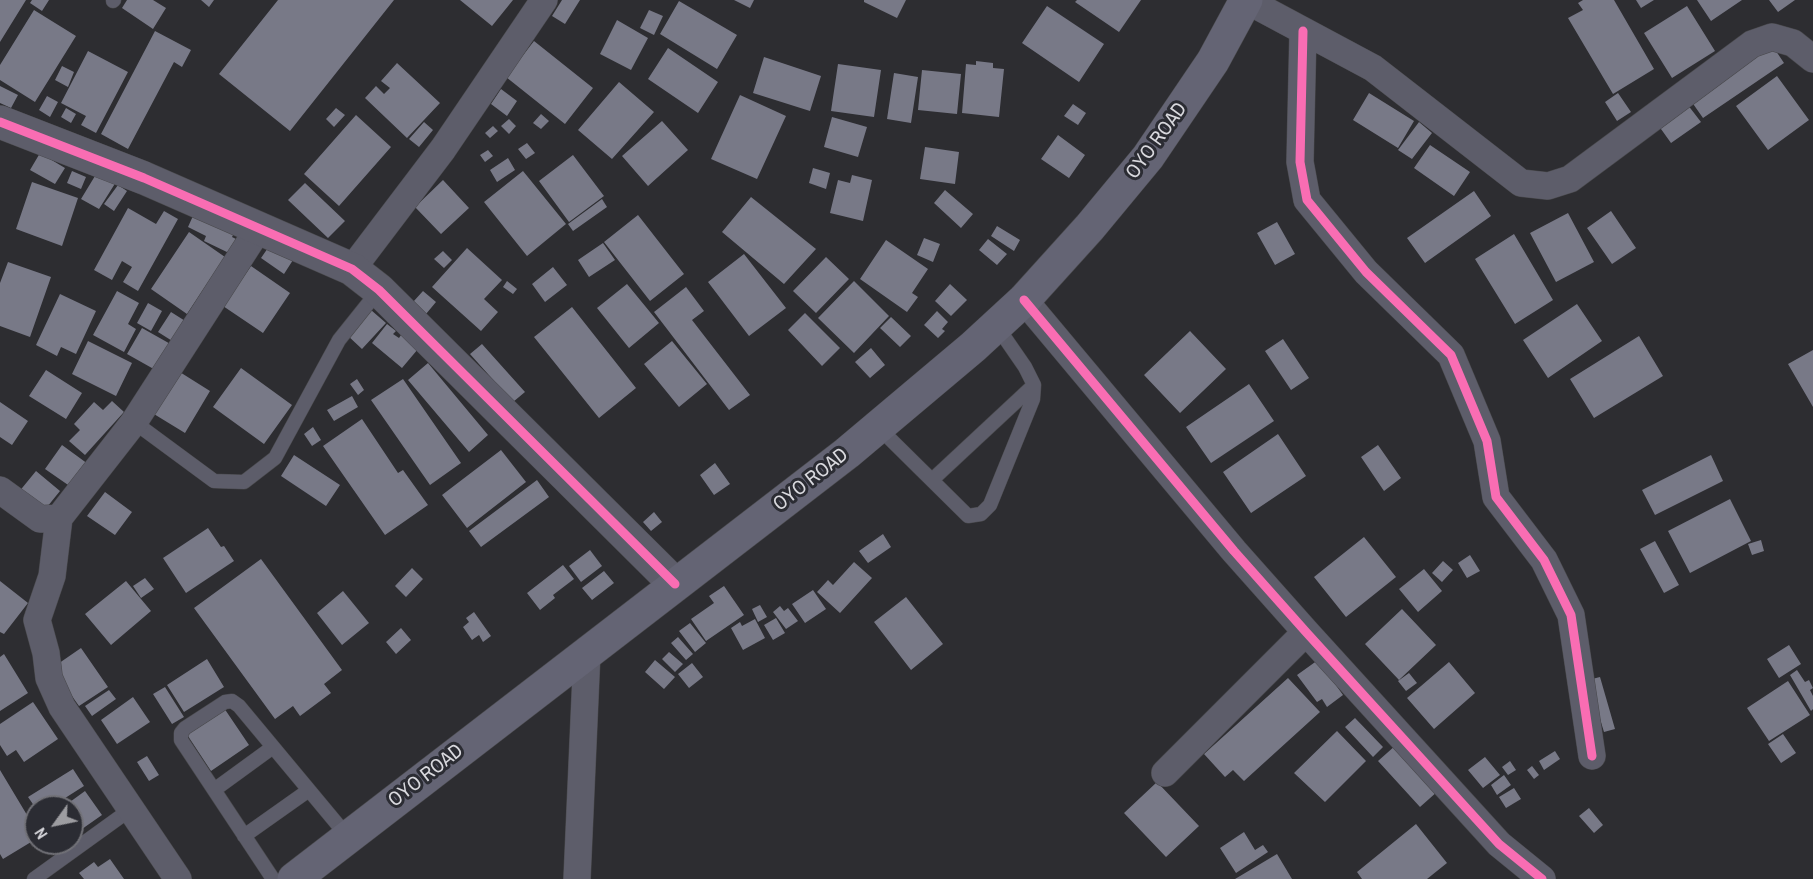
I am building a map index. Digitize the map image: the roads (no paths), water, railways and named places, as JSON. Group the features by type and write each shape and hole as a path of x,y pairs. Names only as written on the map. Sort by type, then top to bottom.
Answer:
{"highway":[{"name":"OYO ROAD","path":"294,879 847,453 973,348 1024,300 1090,227 1148,157 1213,61 1246,0"}],"street":[{"path":"352,269 443,149 544,0"},
{"path":"1246,0 1373,68 1521,183 1548,186 1569,178 1752,44 1772,37 1792,44 1813,59"},
{"path":"1304,31 1300,162 1307,200 1366,272 1451,356 1487,441 1496,497 1544,560 1571,615 1592,756"},
{"path":"0,122 144,178 352,269 379,290 675,584"},
{"path":"178,879 62,706 49,678 46,653 37,620 52,576 59,518 134,422 259,228"},
{"path":"1024,300 1234,551 1306,632 1499,844 1542,879"},
{"path":"0,490 40,519 59,518"},
{"path":"1165,773 1306,632"},
{"path":"578,879 587,652"}],"lane":[{"path":"134,422 214,481 244,482 275,458 339,340 379,290"},
{"path":"878,427 968,516 981,514 990,505 1033,399 1034,385 1025,367 996,326"},
{"path":"932,480 1034,385"},
{"path":"273,879 181,740 181,733 185,728 225,702 232,701 238,706 348,837"},
{"path":"214,790 273,747"},
{"path":"244,836 309,790"},
{"path":"34,879 131,809"}]}
